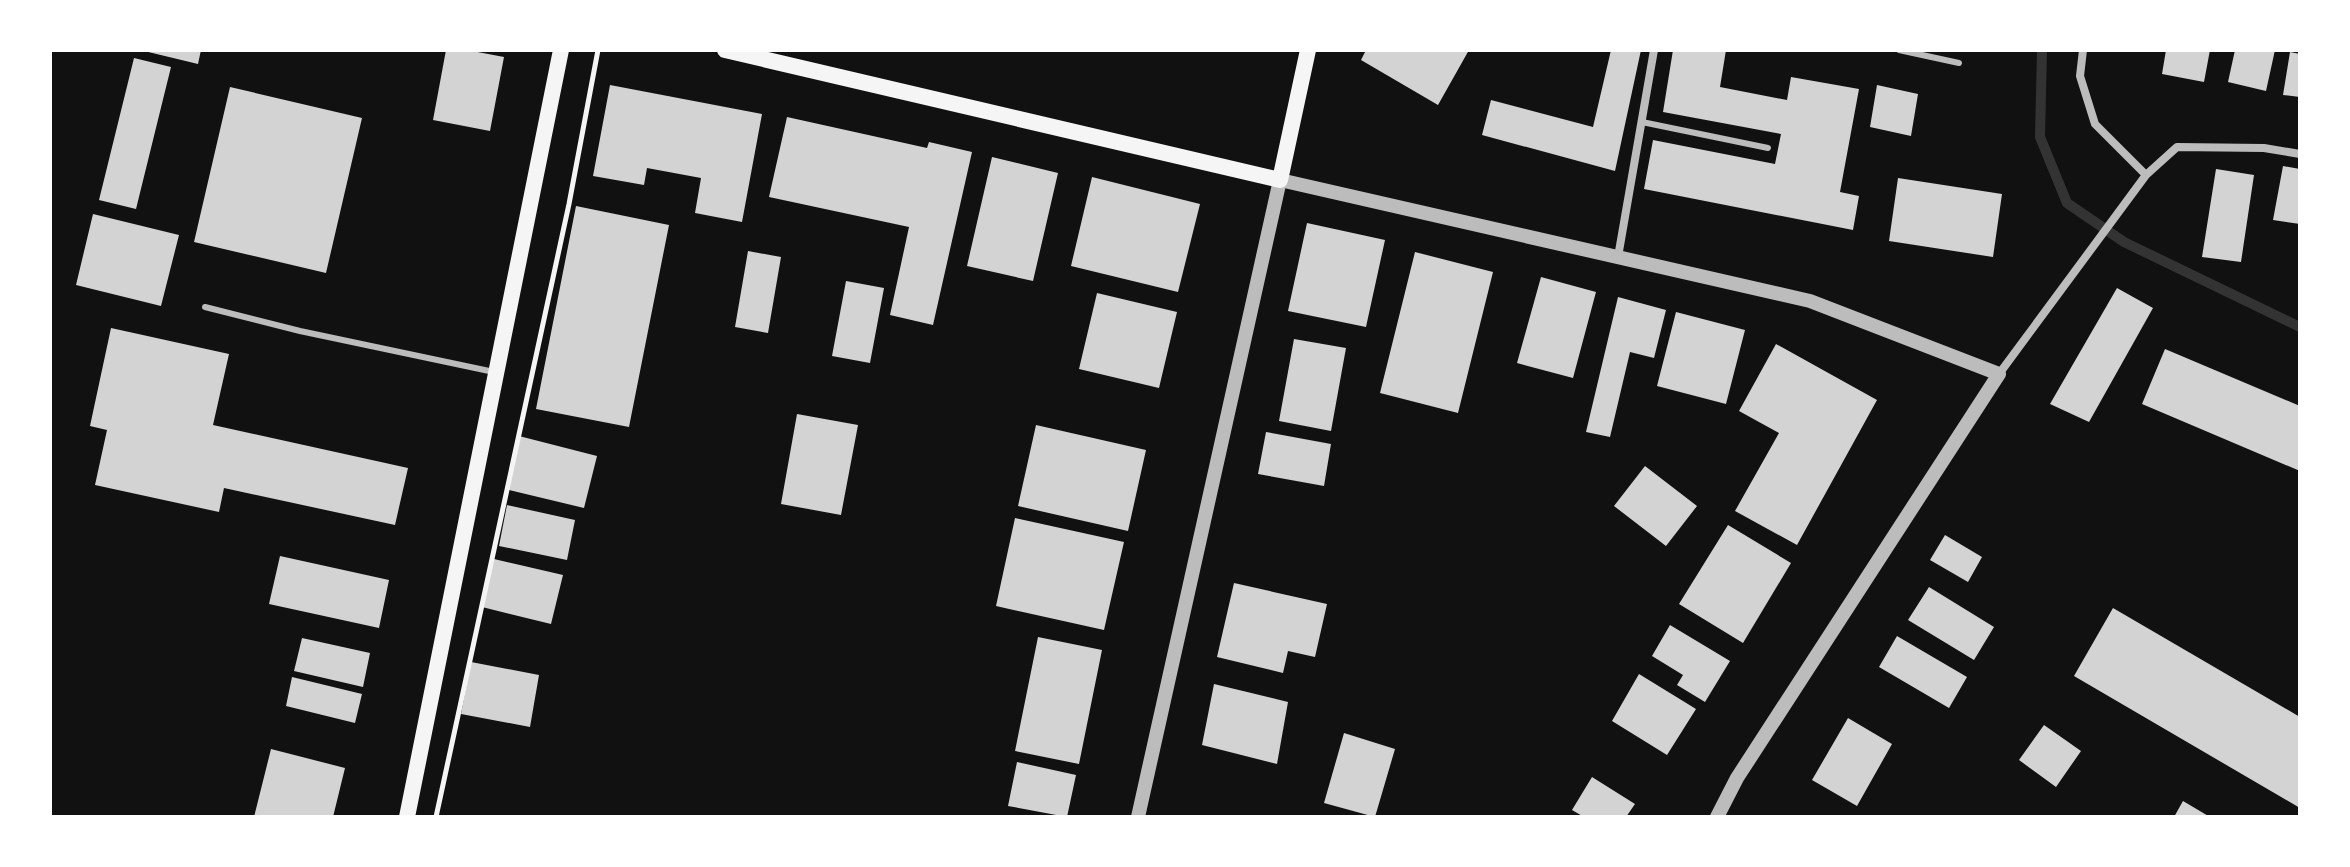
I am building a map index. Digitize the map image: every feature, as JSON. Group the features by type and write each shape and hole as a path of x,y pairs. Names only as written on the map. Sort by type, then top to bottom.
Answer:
{"main road":[{"path":"407,817 561,50"},
{"path":"725,50 1280,180 1308,50"}],"street":[{"path":"1618,257 1654,50"},
{"path":"2083,50 2080,76 2095,124 2146,175"},
{"path":"1717,817 1737,778 1999,374 2146,175 2177,147 2264,148 2300,154"},
{"path":"1138,817 1280,180 1810,301 1999,374"}],"lane":[{"path":"1899,50 1959,63"},
{"path":"1642,122 1768,148"},
{"path":"205,307 300,331 497,372"}],"path":[{"path":"436,817 569,204 598,50"}],"building":[{"path":"140,50 201,50 198,64"},
{"path":"446,50 467,50 504,57 490,131 433,120"},
{"path":"1366,50 1469,50 1438,105 1361,60"},
{"path":"1611,50 1641,50 1615,171 1482,135 1491,100 1593,127"},
{"path":"1673,50 1726,50 1720,87 1787,100 1791,77 1859,89 1840,192 1859,196 1853,230 1644,189 1653,140 1775,164 1781,134 1663,112"},
{"path":"2166,50 2210,50 2204,82 2162,74"},
{"path":"2235,50 2275,50 2266,91 2228,82"},
{"path":"2290,52 2300,54 2300,97 2283,95"},
{"path":"134,58 171,67 136,209 99,200"},
{"path":"610,85 762,114 742,222 695,213 701,178 647,168 644,185 593,176"},
{"path":"1877,85 1918,94 1911,136 1870,127"},
{"path":"230,87 362,118 326,273 194,242"},
{"path":"787,117 927,148 929,142 972,152 933,325 890,315 909,227 769,197"},
{"path":"992,157 1058,173 1033,281 967,266"},
{"path":"2283,166 2300,169 2300,224 2273,220"},
{"path":"2216,169 2254,175 2241,262 2202,257"},
{"path":"1092,177 1200,204 1178,292 1071,266"},
{"path":"1898,178 2002,194 1993,257 1889,241"},
{"path":"576,206 669,225 629,427 536,409"},
{"path":"93,214 179,235 161,306 76,285"},
{"path":"1307,223 1385,240 1366,327 1288,311"},
{"path":"748,251 781,257 768,333 735,327"},
{"path":"1415,252 1493,272 1458,413 1380,393"},
{"path":"1541,277 1596,292 1573,378 1517,363"},
{"path":"846,281 884,288 870,363 832,356"},
{"path":"2117,288 2153,308 2089,422 2050,404"},
{"path":"1097,293 1177,312 1159,388 1079,369"},
{"path":"1618,297 1666,310 1654,358 1630,352 1610,437 1586,432"},
{"path":"1676,312 1745,330 1726,404 1657,386"},
{"path":"111,328 229,354 213,425 408,468 395,525 224,488 219,512 95,485 107,430 90,426"},
{"path":"1294,339 1346,348 1331,431 1279,421"},
{"path":"1776,344 1877,400 1797,545 1735,511 1779,433 1739,411"},
{"path":"2165,349 2300,406 2300,471 2142,404"},
{"path":"797,414 858,425 841,515 781,504"},
{"path":"1036,425 1146,450 1128,531 1018,506"},
{"path":"1266,432 1331,444 1324,486 1258,474"},
{"path":"519,436 597,456 584,508 505,489"},
{"path":"1645,466 1697,506 1666,546 1614,506"},
{"path":"507,505 575,520 567,560 499,546"},
{"path":"1015,518 1124,542 1104,630 996,606"},
{"path":"1728,525 1791,563 1743,643 1679,604"},
{"path":"1945,535 1982,557 1968,582 1930,560"},
{"path":"280,556 389,580 379,628 269,604"},
{"path":"494,559 563,575 551,624 482,607"},
{"path":"1234,583 1327,604 1315,657 1288,651 1283,673 1217,657"},
{"path":"1929,587 1994,627 1974,660 1908,620"},
{"path":"2113,608 2300,717 2300,808 2074,676"},
{"path":"1670,625 1730,661 1705,702 1677,685 1683,675 1652,656"},
{"path":"1897,636 1967,677 1949,708 1879,667"},
{"path":"1038,637 1102,650 1079,764 1015,751"},
{"path":"302,638 370,653 363,687 294,671"},
{"path":"471,662 539,675 530,727 461,714"},
{"path":"1639,674 1696,709 1667,755 1612,721"},
{"path":"292,677 362,694 355,723 286,706"},
{"path":"1214,684 1288,702 1277,764 1202,745"},
{"path":"1848,718 1892,744 1857,806 1812,780"},
{"path":"2044,725 2081,751 2056,787 2019,760"},
{"path":"1344,733 1395,749 1375,817 1324,803"},
{"path":"271,749 345,768 333,817 254,817"},
{"path":"1017,762 1076,775 1067,817 1008,806"},
{"path":"1592,777 1635,804 1626,817 1584,817 1572,810"},
{"path":"2183,801 2210,817 2174,817"}],"waterway":[{"path":"2042,50 2040,137 2067,203 2124,242 2300,327"}]}
